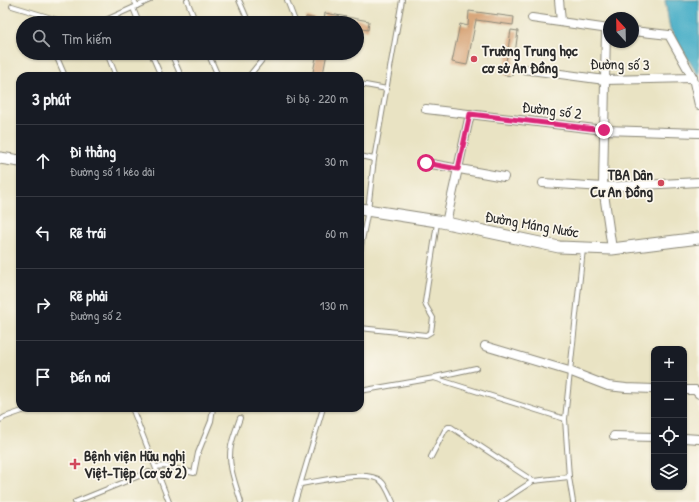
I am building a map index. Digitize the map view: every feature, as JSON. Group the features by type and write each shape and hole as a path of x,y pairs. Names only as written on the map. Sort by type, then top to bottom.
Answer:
{"main road":[{"path":"0,158 16,160"},
{"name":"Đường Máng Nước","path":"364,209 442,222 559,247 612,249 699,238"}],"street":[{"path":"559,0 561,21"},
{"path":"532,18 603,28"},
{"path":"639,32 669,35 693,78 699,104"},
{"path":"606,48 604,187 612,249"},
{"name":"Đường số 3","path":"523,69 605,80 693,78"},
{"name":"Đường số 2","path":"426,109 604,130 699,133"},
{"path":"442,222 458,169 470,114"},
{"path":"426,163 504,177"},
{"path":"543,183 604,187 699,182"},
{"path":"485,346 569,371 608,386 651,389"},
{"path":"687,390 695,390 699,394"},
{"path":"614,436 651,437"},
{"path":"687,438 699,439"}],"lane":[{"path":"134,0 137,16"},
{"path":"115,16 150,0"},
{"path":"187,0 193,16"},
{"path":"239,0 246,16"},
{"path":"287,0 293,16"},
{"path":"364,209 402,0"},
{"path":"12,6 45,16"},
{"path":"58,60 63,72"},
{"path":"110,60 114,72"},
{"path":"154,60 159,72"},
{"path":"174,60 179,72"},
{"path":"211,60 216,72"},
{"path":"252,72 262,60"},
{"path":"364,85 387,89"},
{"path":"364,157 374,159"},
{"path":"364,328 426,335 431,332 433,318 425,302 442,222"},
{"path":"573,502 569,477 565,419 583,249"},
{"path":"364,391 434,378 476,368"},
{"path":"434,378 565,419"},
{"path":"0,420 19,412"},
{"path":"134,412 170,502"},
{"path":"156,468 164,466 194,473 198,453 211,421 212,412"},
{"path":"296,502 323,412"},
{"path":"240,418 231,447 231,457 241,502"},
{"path":"431,457 445,430 448,427 452,427 532,481"},
{"path":"75,502 149,472"},
{"path":"301,484 360,475 373,477 381,481 394,502"},
{"path":"501,502 532,481 569,477"}],"water":[{"path":"665,0 699,0 699,77 670,29"}],"building":[{"path":"469,11 514,17 513,25 476,20 467,65 452,62 460,24 468,26"},
{"path":"325,13 342,16 325,16"},
{"path":"364,20 369,21 368,30 364,29"},
{"path":"511,30 518,31 512,76 504,75"},
{"path":"316,60 326,60 323,72 313,72"}],"place":[{"name":"Trường Trung học cơ sở An Đồng","path":"474,59"},
{"name":"TBA Dân Cư An Đồng","path":"661,183"},
{"name":"Bệnh viện Hữu nghị Việt-Tiệp (cơ sở 2)","path":"75,464"}],"route":[{"path":"426,163 458,169 470,114 604,130"}]}
